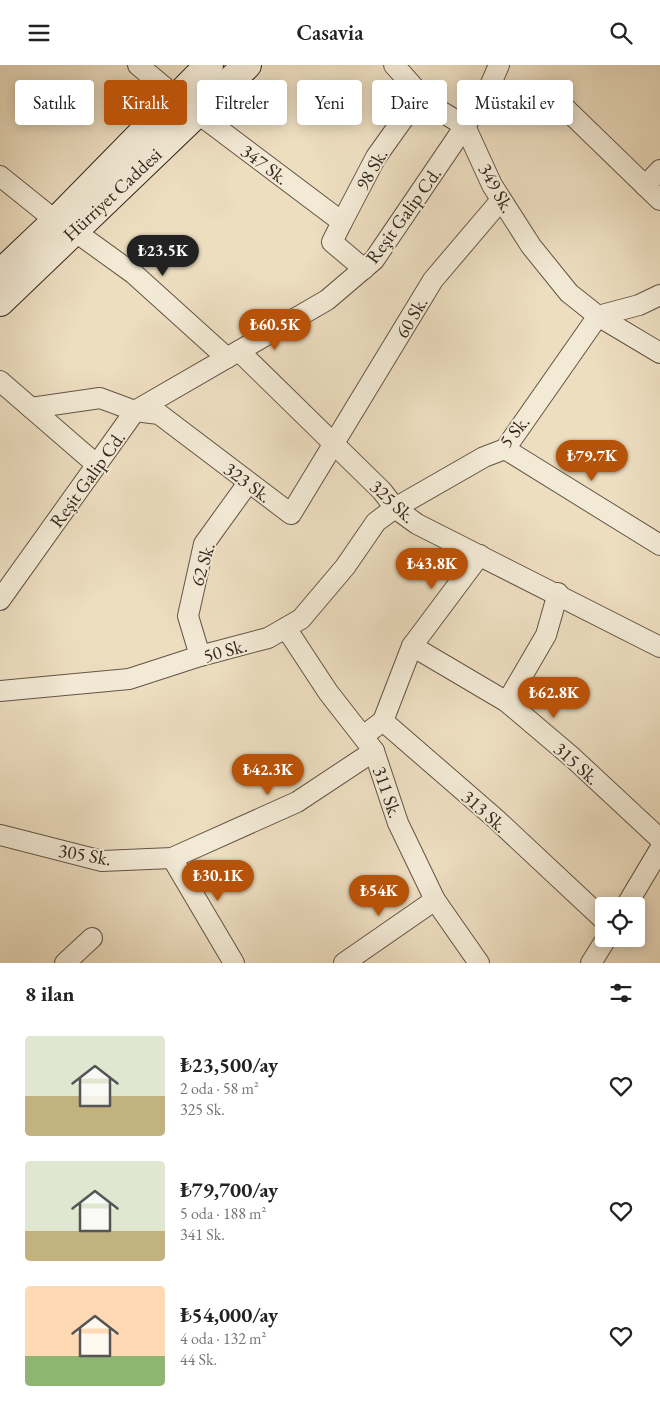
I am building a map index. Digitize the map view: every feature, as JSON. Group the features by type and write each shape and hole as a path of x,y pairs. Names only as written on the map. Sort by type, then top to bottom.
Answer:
{"main road":[{"name":"Hürriyet Caddesi","path":"187,86 209,65"},
{"name":"Hürriyet Caddesi","path":"231,80 246,65"},
{"name":"Hürriyet Caddesi","path":"0,274 64,225 197,113"},
{"name":"Hürriyet Caddesi","path":"0,302 152,125"}],"street":[{"name":"347 Sk.","path":"138,65 156,80"},
{"path":"394,65 408,80"},
{"name":"Reşit Galip Cd.","path":"492,80 499,65"},
{"name":"347 Sk.","path":"187,105 197,113"},
{"path":"447,116 465,126"},
{"path":"573,116 660,200"},
{"name":"347 Sk.","path":"213,125 342,221"},
{"name":"98 Sk.","path":"342,221 376,157 399,125"},
{"name":"Reşit Galip Cd.","path":"3,590 135,411 327,300 364,269 374,260 465,126"},
{"name":"349 Sk.","path":"465,126 492,185 531,246 569,293 598,316 660,353"},
{"path":"645,186 660,170"},
{"name":"325 Sk.","path":"0,176 64,225 134,274 233,355 334,444 382,491 395,508 417,524 658,640"},
{"name":"60 Sk.","path":"334,444 433,280 502,200"},
{"path":"342,221 332,242 364,269"},
{"path":"598,316 639,305 660,295"},
{"name":"5 Sk.","path":"395,508 484,457 505,449 598,316"},
{"path":"0,381 97,465"},
{"name":"323 Sk.","path":"31,408 100,398 135,411 159,415 291,514 334,444"},
{"path":"505,449 660,545"},
{"name":"62 Sk.","path":"200,656 188,616 204,544 248,483"},
{"name":"50 Sk.","path":"0,691 129,679 200,656 268,639 301,619 345,567 376,522 395,508"},
{"path":"234,963 172,858 297,802 368,744 383,721 412,646 480,555"},
{"path":"507,702 546,635 558,593"},
{"name":"311 Sk.","path":"286,628 328,692 368,744 398,823 435,900 479,963"},
{"name":"315 Sk.","path":"412,646 507,702 572,758 660,839"},
{"name":"313 Sk.","path":"383,721 496,819 595,912"},
{"name":"305 Sk.","path":"0,835 102,861 172,858"},
{"path":"631,897 660,849"},
{"path":"344,963 435,900"},
{"path":"65,963 92,938"},
{"path":"591,963 601,947"}]}
